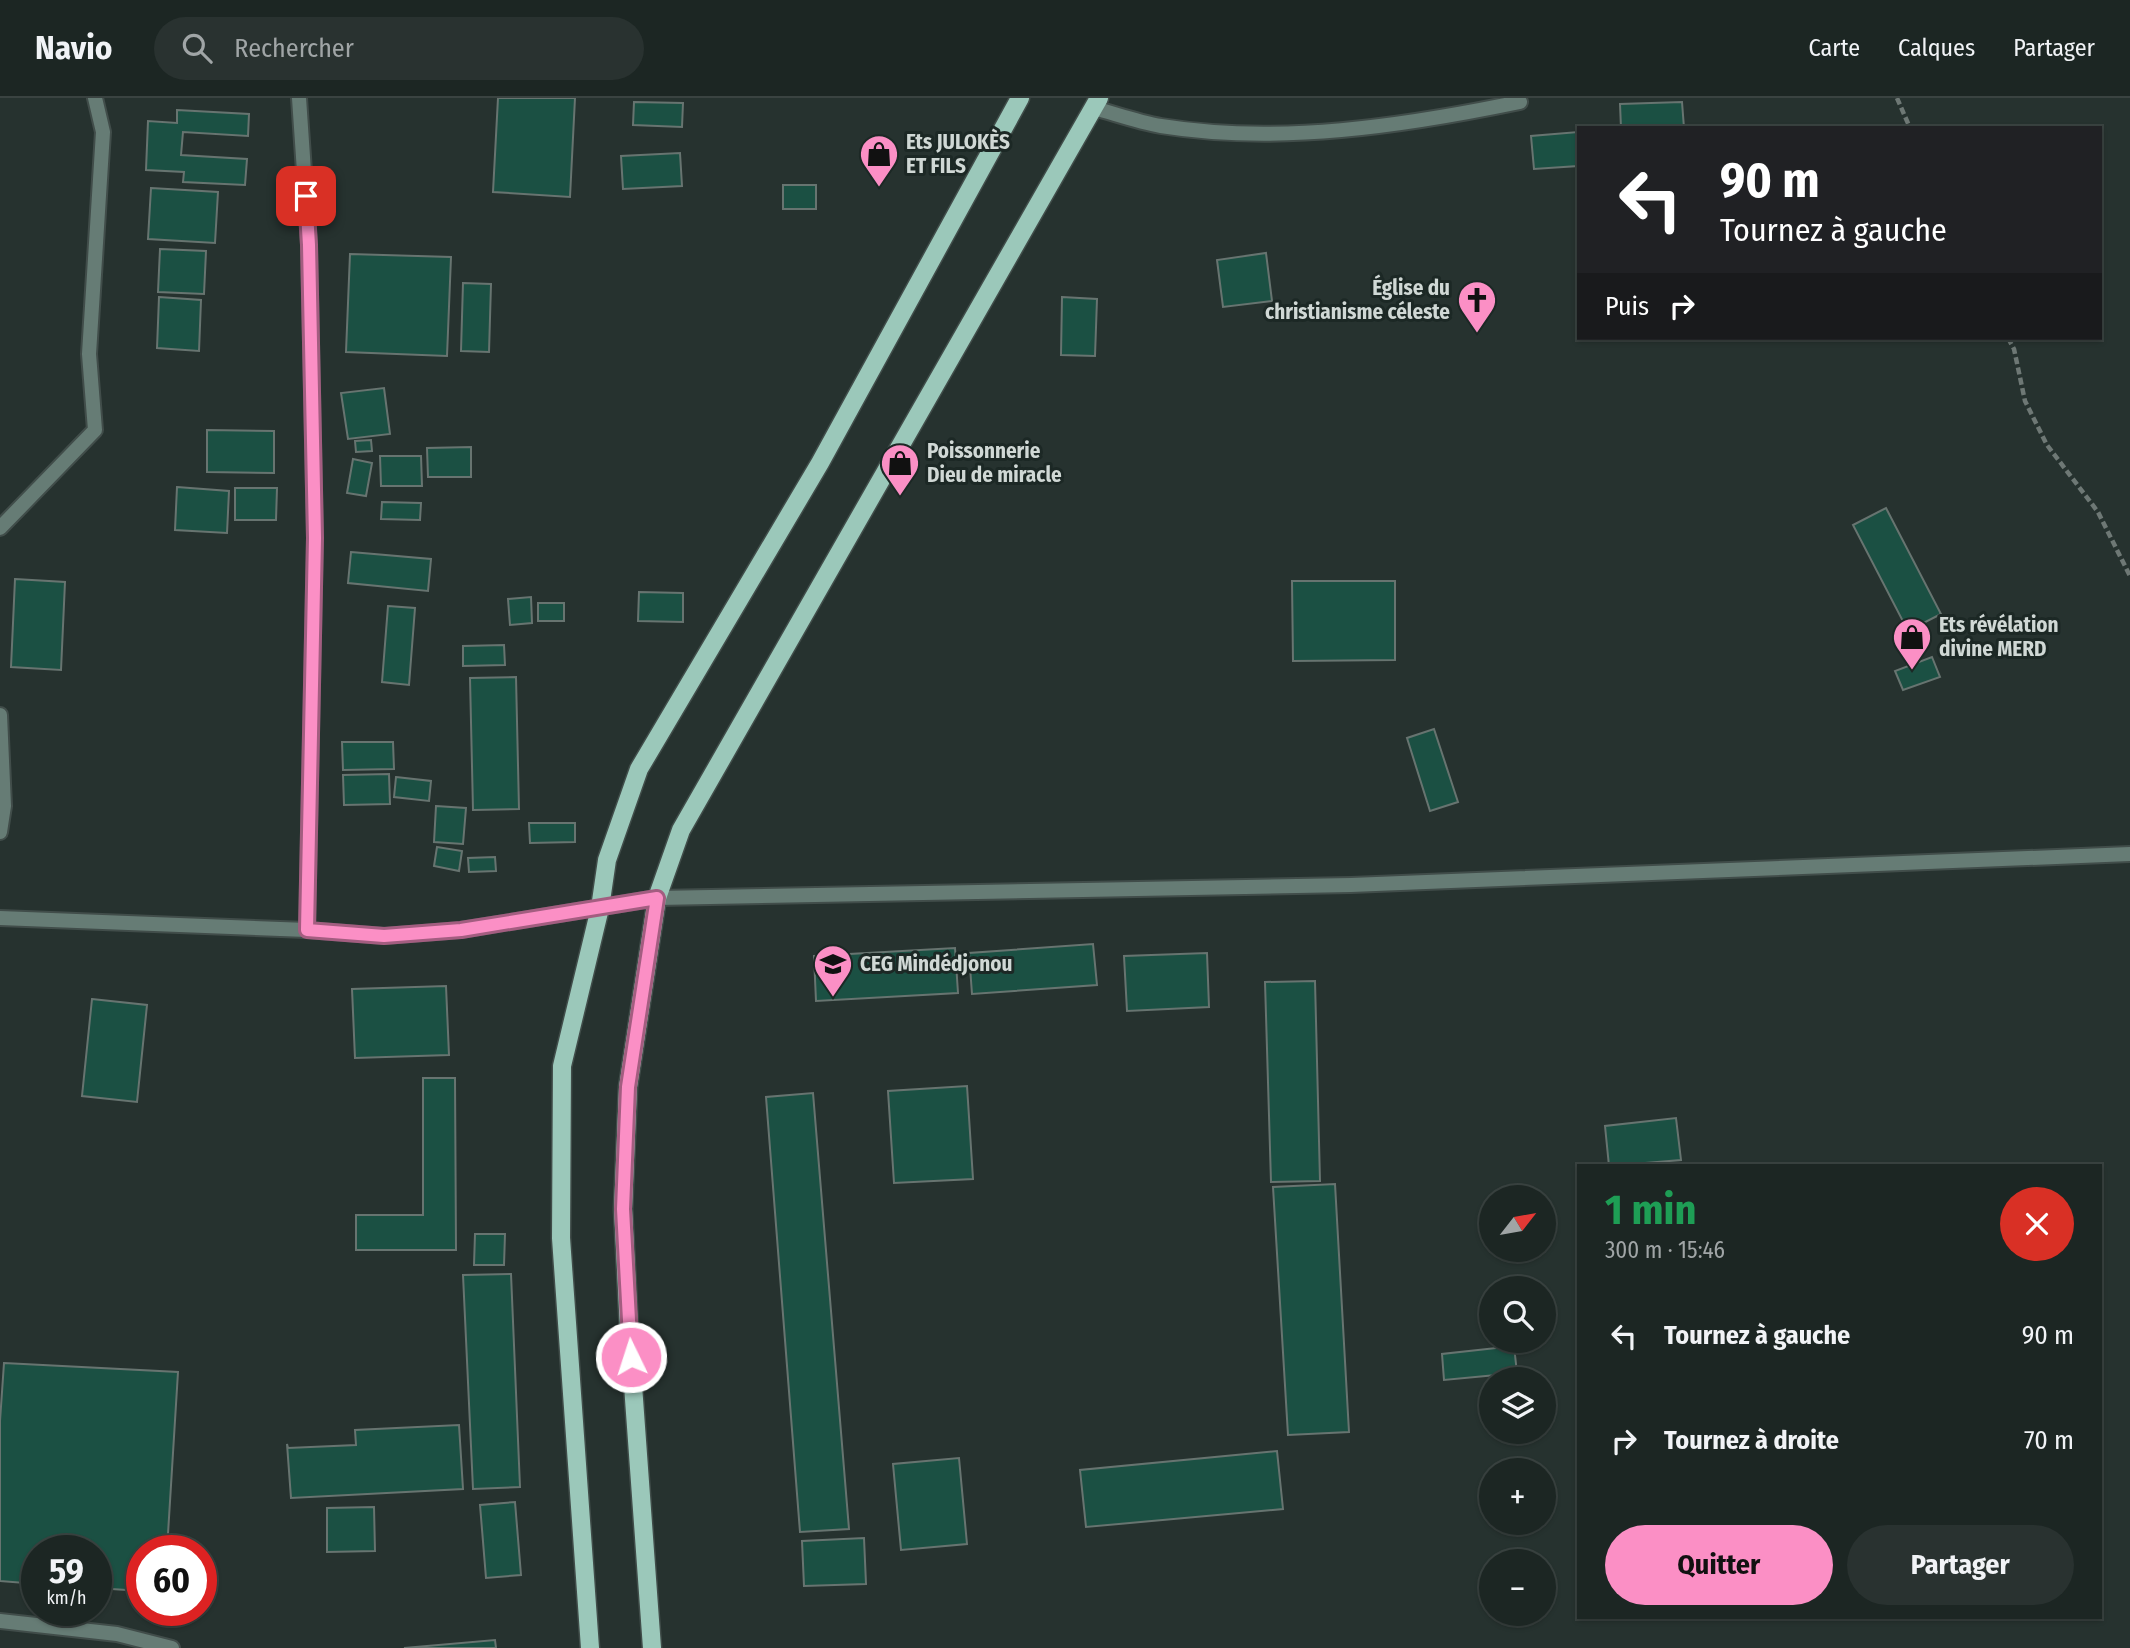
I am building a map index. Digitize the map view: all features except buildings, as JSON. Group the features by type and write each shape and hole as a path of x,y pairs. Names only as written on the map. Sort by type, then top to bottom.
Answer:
{"main road":[{"path":"590,1648 561,1238 562,1066 600,908 607,860 639,769 820,463 1020,98"},
{"path":"652,1648 623,1209 628,1087 657,898 681,830 1096,103"}],"street":[{"path":"0,527 95,430 89,354 103,132 95,98"},
{"path":"299,98 309,245 315,538 307,930"},
{"path":"1096,103 1159,126 1231,133 1311,131 1430,121 1520,102"},
{"path":"0,715 4,806 0,832"},
{"path":"0,918 307,930 384,936 461,930 657,898 1351,885 2130,854"},
{"path":"0,1621 117,1634 172,1648"}],"path":[{"path":"1897,98 1909,126"},
{"path":"2009,340 2014,349 2025,401 2041,434 2098,512 2130,576"}],"place":[{"name":"Ets JULOKÈS ET FILS","path":"879,188"},
{"name":"Église du christianisme céleste","path":"1477,334"},
{"name":"Poissonnerie Dieu de miracle","path":"900,497"},
{"name":"Ets révélation divine MERD","path":"1912,671"},
{"name":"CEG Mindédjonou","path":"833,998"}],"route":[{"path":"306,196 315,538 307,930 384,936 461,930 657,898 628,1087 623,1209 631,1357"}]}
